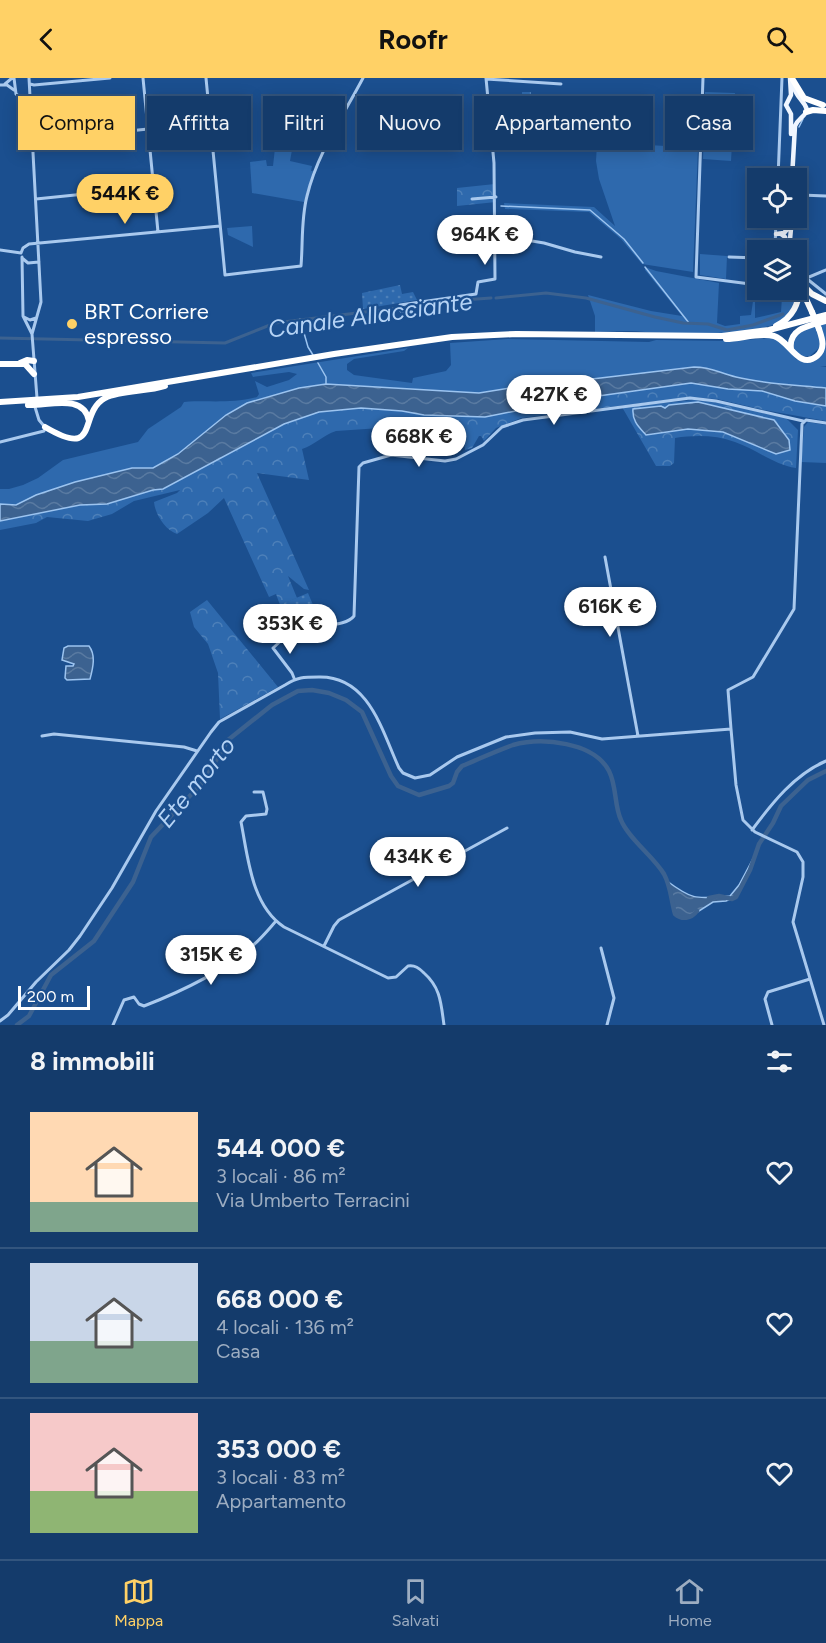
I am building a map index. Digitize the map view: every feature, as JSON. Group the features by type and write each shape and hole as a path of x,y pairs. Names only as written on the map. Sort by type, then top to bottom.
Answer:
{"highway":[{"path":"792,79 804,98 825,107"},
{"path":"802,102 825,107"},
{"path":"803,115 825,107"},
{"path":"807,288 812,294 826,301"},
{"path":"43,429 74,439 84,434 96,406 108,397 254,369 415,343 518,337 770,335 783,340 797,356 804,359 817,356 823,344 807,299"},
{"path":"722,337 763,329 783,322 796,307 798,300"},
{"path":"793,352 790,342 795,332 826,318"},
{"path":"722,337 771,333 826,318"},
{"path":"26,362 33,351"},
{"path":"0,364 26,362"},
{"path":"26,362 34,374"},
{"path":"0,403 49,400 238,372"},
{"path":"27,405 165,386"},
{"path":"0,403 73,404 85,411 88,425"}],"main road":[{"path":"791,168 791,114 786,105 790,99 792,79"},
{"path":"792,79 796,95 802,102 803,115 796,122 792,168"},
{"path":"790,99 802,102"},
{"path":"791,114 803,115"},
{"path":"778,234 786,232 788,228"},
{"path":"778,234 785,237 786,240"}],"street":[{"path":"2,85 13,78 15,91"},
{"path":"29,78 30,96"},
{"path":"31,86 110,78"},
{"path":"143,78 147,119"},
{"path":"206,78 225,275 301,266 302,222 311,180 323,152 363,78"},
{"path":"412,312 400,307 477,293 478,282 495,279 496,197 486,78 561,84"},
{"path":"703,78 696,277 747,284"},
{"path":"778,168 782,78"},
{"path":"2,85 15,91 19,96"},
{"path":"33,150 41,305 32,336 33,351"},
{"path":"150,150 158,232"},
{"path":"36,198 154,187"},
{"path":"807,196 826,196"},
{"path":"472,199 496,197"},
{"path":"32,336 23,316 21,255 25,245 220,226"},
{"path":"777,228 777,240"},
{"path":"496,235 544,243 601,257"},
{"path":"0,250 21,255 28,262 39,262"},
{"path":"729,257 747,258"},
{"path":"807,277 826,270"},
{"path":"807,284 826,294"},
{"path":"23,316 30,320 36,318"},
{"path":"34,374 36,398"},
{"path":"285,616 303,631 348,621 354,616 360,467 363,463 396,455 451,460 483,446 502,427 522,420 690,398 716,401 803,421 826,423"},
{"path":"0,442 43,429 36,407"},
{"path":"803,421 794,609 753,677 728,690 742,820 754,831 797,852 803,862 803,877 793,922 824,1025"},
{"path":"605,557 638,736"},
{"path":"294,678 273,648 297,626"},
{"path":"0,1021 80,936 112,888 156,811 219,722 294,678 328,677 350,684 369,704 403,773 415,778 430,775 457,757 506,737 562,731 602,739 731,729"},
{"path":"42,736 54,734 184,747 197,751"},
{"path":"754,831 772,804 785,790 808,771 826,761"},
{"path":"254,792 263,792 266,814 246,816 241,822 254,882 265,906 276,921 388,978 396,978 408,966 420,969 437,987 444,1025"},
{"path":"324,946 339,920 507,828"},
{"path":"113,1025 124,1000 134,997 139,1005 144,1006 183,989 235,959 251,947 276,921"},
{"path":"601,948 614,998 607,1025"},
{"path":"770,1024 765,999 768,992 810,979"}],"green space":[{"path":"522,92 531,92 531,96 522,96"},
{"path":"705,92 735,93 735,96 705,96"},
{"path":"653,145 665,146 665,150 698,150 693,272 642,264 621,239 589,212 505,209 504,203 594,207 615,226 599,179 597,150 653,150"},
{"path":"275,150 292,150 290,161 312,166 311,171 313,171 304,202 252,193 250,162 266,160 267,166 273,166"},
{"path":"703,150 732,150 731,161 703,159"},
{"path":"495,184 496,202 457,206 457,188"},
{"path":"252,226 253,247 228,235 227,228"},
{"path":"700,254 727,256 726,279 700,275"},
{"path":"645,267 719,283 717,323 725,326 740,324 740,316 751,315 753,300 755,300 755,318 781,312 782,300 796,300 792,309 777,323 749,330 693,334 595,332 595,316 588,295 651,311 682,316 645,270"},
{"path":"400,285 402,294 413,292 417,300 363,309 362,293"},
{"path":"826,323 826,366 820,366 826,367 826,388 758,381 694,367 558,383 540,391 510,388 479,393 325,384 299,388 247,403 226,415 178,454 153,468 132,468 75,482 36,495 16,505 0,504 0,489 23,485 38,478 63,460 138,442 148,429 181,407 184,402 229,401 257,397 259,394 255,381 267,387 289,380 297,374 289,372 253,377 251,373 408,348 404,351 354,359 347,364 347,370 354,375 412,383 413,378 446,371 451,365 450,343 507,339 649,342 772,338 780,340 796,359 802,362 823,353 819,325"},
{"path":"815,326 820,338 820,347 810,356 801,356 794,350 795,335"},
{"path":"691,383 728,389 762,391 795,401 826,406 826,421 717,399 690,397 521,418 496,428 484,441 479,436 472,448 465,450 463,430 439,424 336,431 302,449 309,480 257,473 309,590 304,589 288,576 297,598 280,605 276,594 269,597 224,498 208,513 177,534 161,521 154,502 180,490 134,501 112,514 88,521 47,517 36,523 0,530 0,521 80,505 107,504 163,489 284,424 319,412 361,408 424,415 531,408"},
{"path":"694,400 714,402 786,418 798,430 796,468 780,464 735,442 698,436 675,438 674,463 670,466 656,466 622,407","holes":["669,405 774,420 776,454 723,432 688,429 647,435 633,409 665,408"]},
{"path":"808,422 826,425 826,463 801,462 804,427"},
{"path":"308,593 316,612 312,615 303,605 293,614 290,612 287,615 277,606"},
{"path":"207,600 278,687 220,719 218,673 208,644 194,627 190,612"}],"water":[{"path":"694,367 758,381 826,388 826,406 795,401 762,391 728,389 691,383 577,399 566,404 485,417 424,415 361,408 319,412 284,424 163,489 107,504 80,505 0,521 0,504 16,505 36,495 75,482 132,468 153,468 178,454 226,415 247,403 299,388 326,384 479,393 510,388 540,391 558,383"},
{"path":"698,402 774,420 789,440 790,450 776,454 723,432 688,429 646,435 636,424 633,409 661,406 665,408 669,405"},
{"path":"89,646 93,657 90,679 67,680 65,678 66,666 74,664 62,660 64,648"},
{"path":"756,853 736,897 713,902 688,918 680,918 675,914 667,881 691,896 730,896 739,885"}],"waterway":[{"path":"799,127 803,119"},
{"path":"501,206 590,210 624,239 643,263"},
{"path":"645,267 689,323"},
{"name":"Canale Allacciante","path":"496,298 546,293 586,298 655,317 683,323 708,324 727,330 753,325 783,314"},
{"name":"Canale Allacciante","path":"0,338 225,343 275,323 491,298"},
{"path":"300,319 308,347 313,355"},
{"path":"318,363 326,377 326,384"},
{"name":"Ete morto","path":"17,1025 29,1016 51,975 94,941 133,882 151,837 204,781 228,740 272,705 298,691 312,690 329,693 346,700 362,712 391,776 398,786 419,795 449,786 462,766 513,745 552,742 580,748 592,754 602,761 609,771 624,827 664,874 670,889 675,914 686,918 697,911"},
{"name":"Ete morto","path":"709,898 719,896 732,899 736,897 750,870 759,844 781,806 808,780 826,771"}],"place":[{"name":"BRT Corriere espresso","path":"72,324"}]}
